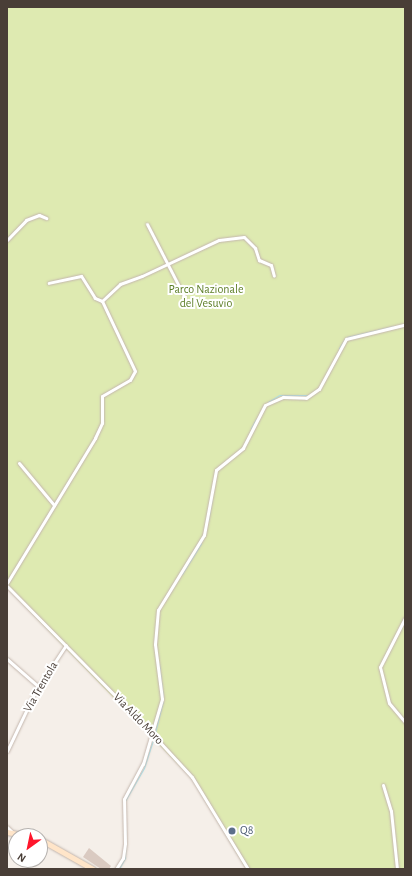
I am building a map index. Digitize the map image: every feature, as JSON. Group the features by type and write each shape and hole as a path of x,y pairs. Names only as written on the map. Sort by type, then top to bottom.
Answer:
{"main road":[{"path":"48,844 93,869"}],"street":[{"path":"7,240 26,220 39,215 46,218"},
{"path":"147,224 184,296"},
{"path":"102,301 120,284 215,241 244,237 255,248 259,260 270,264 274,276"},
{"path":"7,582 102,423 102,396 130,380 135,370 102,301 95,298 81,276 49,283"},
{"path":"116,869 123,858 125,843 124,799 143,764 162,699 155,644 158,610 204,535 216,470 243,448 265,405 283,397 306,398 319,390 346,339 403,325"},
{"path":"18,463 54,505"},
{"name":"Via Aldo Moro","path":"7,586 150,731 192,776 248,869"},
{"path":"405,618 380,667 389,703 405,722"},
{"name":"Via Trentola","path":"7,751 39,687 66,645"},
{"path":"7,659 39,687"},
{"path":"383,785 390,811 397,869"}],"green space":[{"name":"Parco Nazionale del Vesuvio","path":"7,7 405,7 405,869 246,869 192,779 7,588"}],"building":[{"path":"89,848 111,866 109,869 101,869 83,857"}],"waterway":[{"path":"347,337 394,326"},
{"path":"339,348 345,339"},
{"path":"268,402 279,395 307,395"},
{"path":"251,428 256,419"},
{"path":"208,521 212,499"},
{"path":"182,574 201,543"},
{"path":"159,664 163,697"},
{"path":"155,733 163,702"},
{"path":"125,801 144,768 154,737"},
{"path":"119,869 125,858 126,830"}],"place":[{"name":"Q8","path":"232,831"}]}
